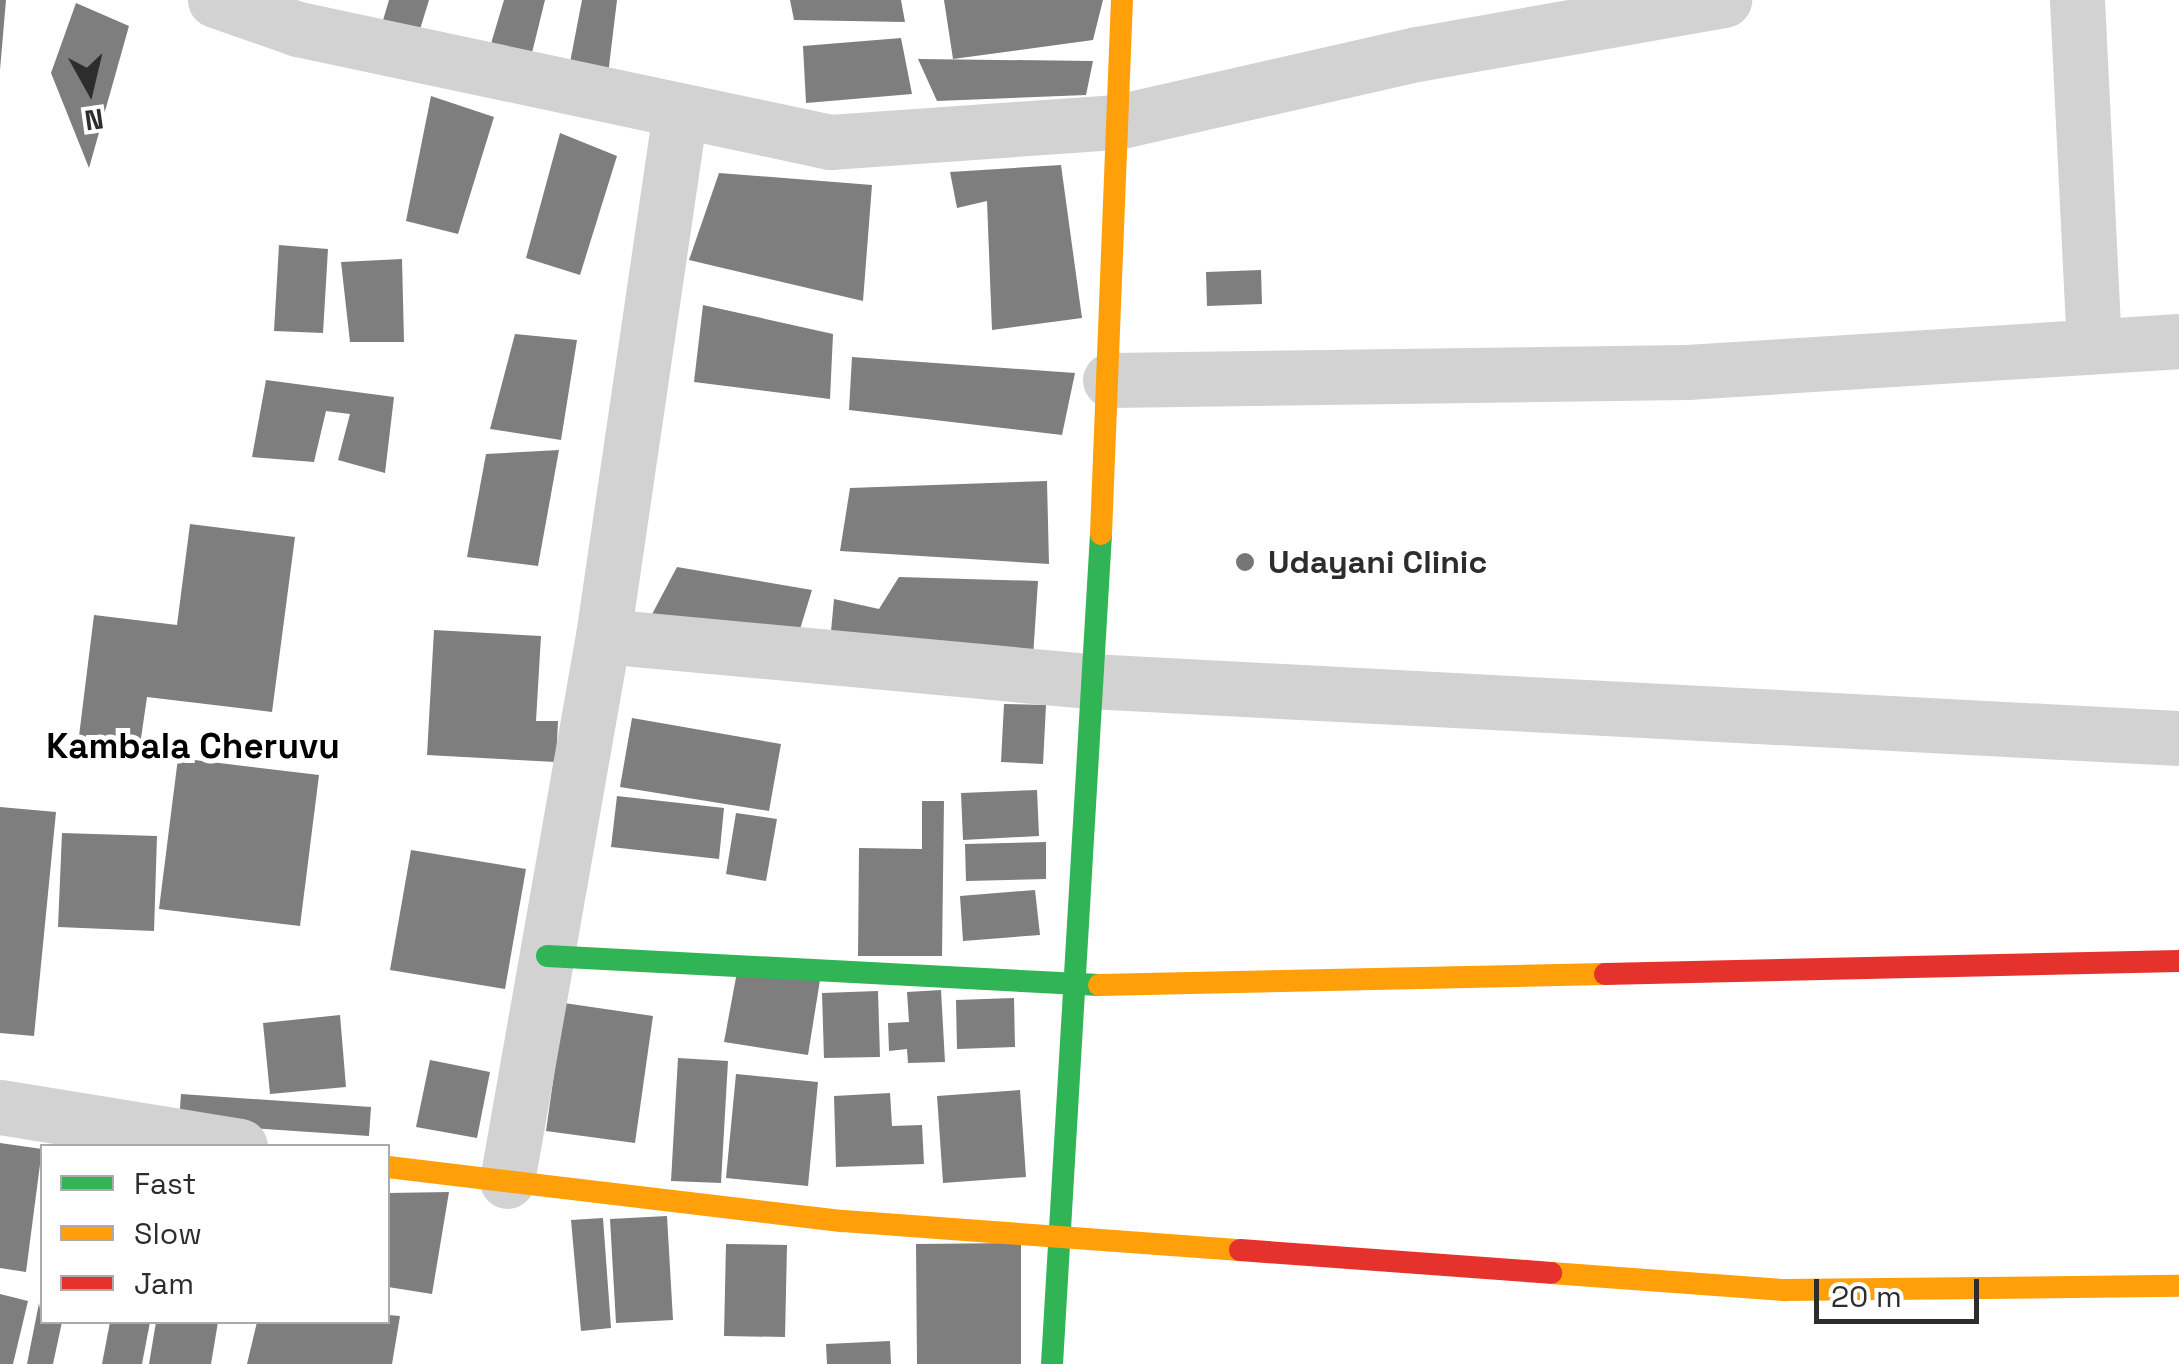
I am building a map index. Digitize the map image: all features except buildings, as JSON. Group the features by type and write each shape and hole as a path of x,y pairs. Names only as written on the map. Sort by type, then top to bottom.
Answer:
{"street":[{"path":"215,0 298,28 830,142 1117,122 1417,54 1724,0"},
{"path":"1052,1364 1069,986 1110,380 1122,0"},
{"path":"2077,0 2094,344"},
{"path":"507,1181 603,636 680,112"},
{"path":"1110,380 1688,372 2179,341"},
{"path":"603,636 1090,681 2179,738"},
{"path":"547,956 1069,986 2179,960"},
{"path":"0,1107 228,1144"},
{"path":"390,1167 1058,1236 1784,1290 2179,1286"}],"traffic: fast":[{"path":"1052,1364 1101,534"},
{"path":"547,956 1099,985"}],"traffic: slow":[{"path":"1101,534 1122,0"},
{"path":"1099,985 1605,974"},
{"path":"390,1167 843,1221 1240,1250"},
{"path":"1551,1273 1784,1290 2179,1286"}],"traffic: jam":[{"path":"1605,974 2179,961"},
{"path":"1240,1250 1551,1273"}],"place":[{"name":"Udayani Clinic","path":"1245,562"}],"district":[{"name":"Kambala Cheruvu","path":"193,746"}]}
